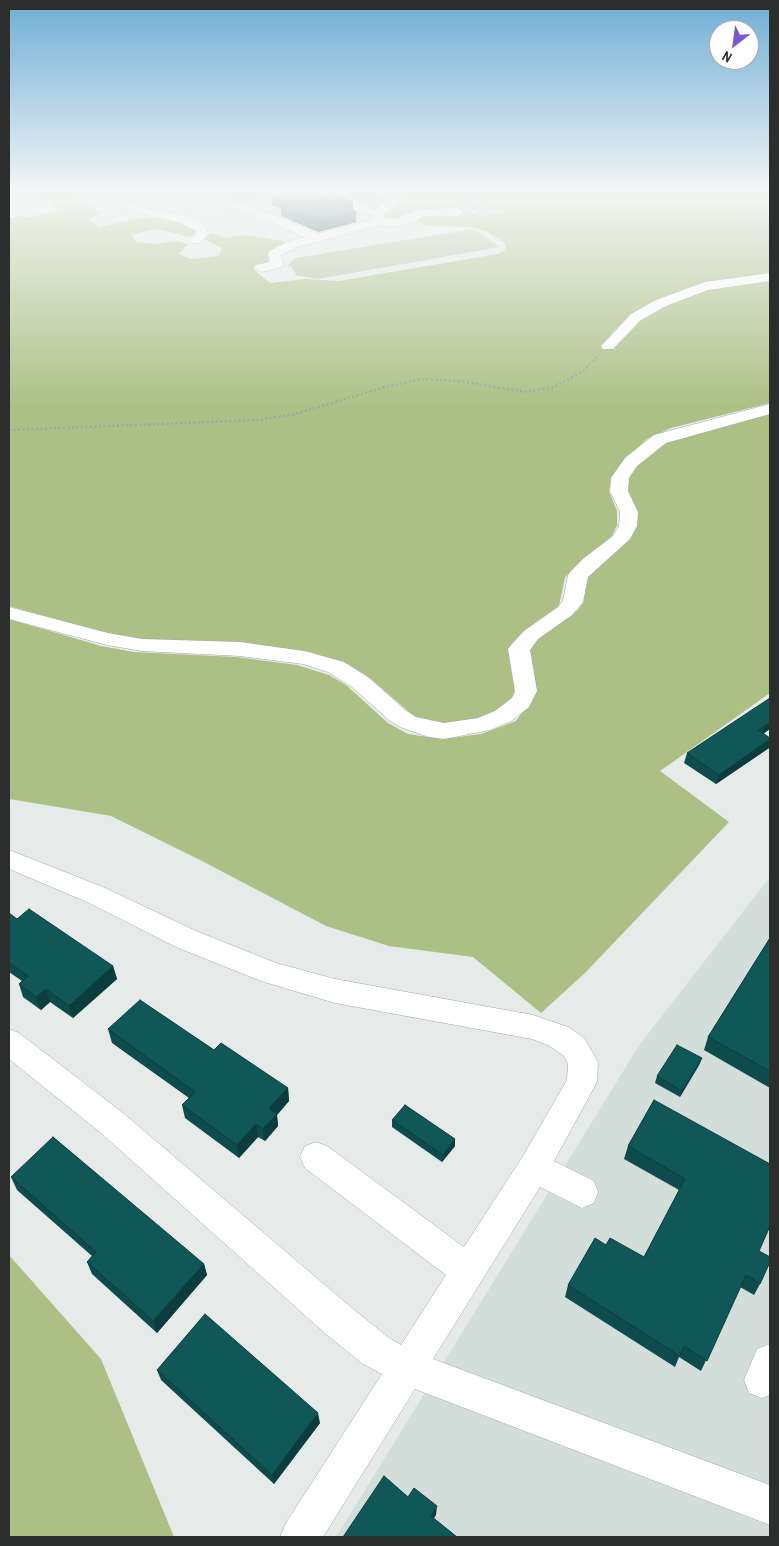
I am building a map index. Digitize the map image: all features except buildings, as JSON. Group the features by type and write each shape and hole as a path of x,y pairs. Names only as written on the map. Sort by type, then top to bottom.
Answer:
{"street":[{"path":"260,268 276,264"},
{"path":"608,346 636,317 661,303 705,286 770,277"},
{"path":"9,613 107,639 142,645 240,649 304,658 336,667 360,682 397,715 408,722 429,729 444,731 482,725 503,716 520,702 526,691 519,649 532,635 565,612 573,602 578,575 590,562 621,538 628,526 629,512 619,492 620,478 630,462 660,439 770,409"},
{"path":"9,859 94,894 186,939 271,973 335,991 533,1027 558,1036 574,1047 583,1062 582,1082 534,1167 300,1537"},
{"path":"9,1042 112,1123 347,1328 376,1351 408,1368 742,1492 770,1505"},
{"path":"316,1157 469,1271"},
{"path":"534,1167 582,1192"}],"path":[{"path":"9,430 258,420 295,414 385,387 421,379 459,381 526,392 554,387 583,371 608,346"}],"shaded area":[{"path":"770,877 770,1537 336,1537 640,1044"}],"green space":[{"path":"9,264 266,264 253,269 270,283 305,279 339,281 438,264 770,264 770,403 671,428 647,439 625,459 612,478 609,491 617,511 617,525 612,536 565,577 559,606 518,638 514,697 504,709 480,719 456,724 430,723 417,719 371,679 341,663 311,652 241,643 142,640 105,633 9,606"},
{"path":"289,264 402,264 318,279 294,275 296,273 291,267 287,266"},
{"path":"770,412 770,693 660,771 729,822 585,973 541,1013 473,957 389,946 326,926 111,816 9,799 9,619 101,646 134,652 236,657 297,665 329,675 346,685 388,723 408,734 443,739 481,734 516,721 531,700 529,647 542,635 578,610 584,601 585,577 617,549 627,493 626,482 634,466 659,445 711,427"},
{"path":"9,1255 101,1359 174,1537 9,1537"}]}
